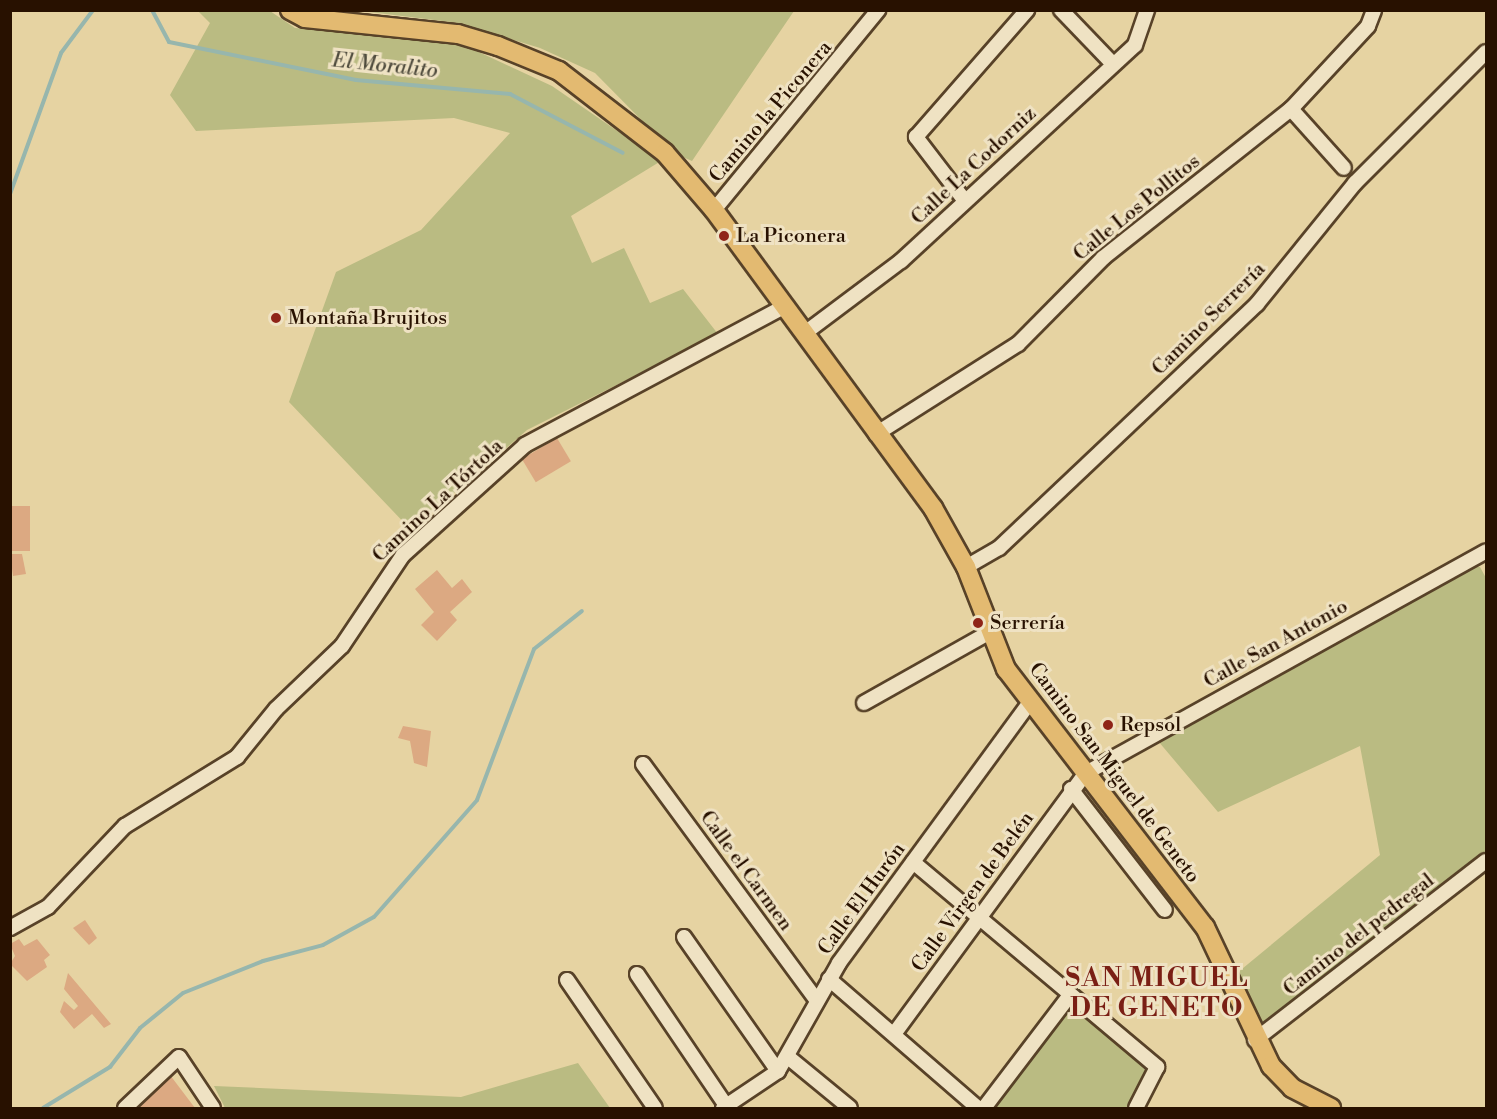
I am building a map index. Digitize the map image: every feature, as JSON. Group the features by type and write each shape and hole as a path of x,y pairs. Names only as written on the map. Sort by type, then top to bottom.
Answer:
{"main road":[{"name":"Camino San Miguel de Geneto","path":"290,10 305,18 458,34 559,70 665,153 714,210 876,434 933,508 966,567 990,632 1029,703 1205,927 1255,1040 1292,1088 1331,1108"}],"street":[{"name":"Camino la Piconera","path":"714,210 832,73 878,10"},
{"path":"965,201 916,137 1027,10"},
{"path":"1061,10 1112,63"},
{"name":"Calle La Codorniz","path":"805,333 901,261 1112,63 1135,45 1147,10"},
{"name":"Calle Los Pollitos","path":"876,434 1018,344 1103,258 1291,110 1368,26 1374,10"},
{"name":"Camino Serrería","path":"966,567 999,548 1257,304 1355,183 1486,52"},
{"path":"1291,110 1344,168"},
{"name":"Camino La Tórtola","path":"10,928 48,907 125,826 237,757 276,709 342,646 403,555 507,460 785,306"},
{"name":"Calle San Antonio","path":"1086,773 1486,551"},
{"path":"864,703 990,632"},
{"name":"Calle El Hurón","path":"725,1108 778,1071 788,1057 829,979 1029,703"},
{"name":"Calle el Carmen","path":"643,764 817,1001"},
{"name":"Calle Virgen de Belén","path":"894,1034 1071,789 1086,773"},
{"path":"1071,789 1165,910"},
{"name":"Camino del pedregal","path":"1255,1040 1486,861"},
{"path":"913,862 1156,1067 1136,1108"},
{"path":"684,937 778,1071"},
{"path":"637,974 725,1108"},
{"path":"829,979 978,1108"},
{"path":"567,980 655,1108"},
{"path":"984,1108 1070,995"},
{"path":"124,1108 179,1057 213,1108"},
{"path":"788,1057 850,1108"}],"green space":[{"path":"354,10 794,11 692,161 674,153 595,73 540,48 458,23"},
{"path":"198,11 270,11 295,28 453,40 552,86 661,161 571,216 592,263 624,248 650,303 683,289 718,334 527,430 411,530 289,402 336,272 421,230 510,133 454,118 196,131 170,95 210,23"},
{"path":"1464,564 1480,567 1486,578 1486,862 1258,1045 1231,978 1380,855 1360,746 1218,812 1153,735"},
{"path":"1070,995 1157,1067 1136,1108 984,1108"},
{"path":"578,1063 610,1108 225,1108 214,1086 461,1097"}],"building":[{"path":"557,438 571,461 536,482 522,459"},
{"path":"10,506 30,506 30,551 10,551"},
{"path":"10,554 22,554 26,574 13,576"},
{"path":"437,570 452,588 462,579 472,592 450,612 457,620 437,641 421,625 434,612 415,589"},
{"path":"403,726 431,731 427,767 414,763 410,741 398,738"},
{"path":"85,920 97,938 89,945 73,928"},
{"path":"19,939 24,946 37,939 50,955 44,960 47,967 27,981 10,964 15,956 10,944"},
{"path":"68,973 111,1024 104,1028 92,1014 74,1029 60,1012 64,1001 74,1010 78,1006 64,989"},
{"path":"170,1075 195,1108 134,1108 144,1101"}],"waterway":[{"path":"10,194 61,53 93,10"},
{"name":"El Moralito","path":"152,10 169,42 356,80 510,94 623,153"},
{"path":"43,1108 110,1067 140,1028 183,993 263,961 323,945 374,917 477,800 534,649 582,611"}],"place":[{"name":"La Piconera","path":"724,236"},
{"name":"Montaña Brujitos","path":"276,318"},
{"name":"Serrería","path":"978,623"},
{"name":"Repsol","path":"1108,725"}],"district":[{"name":"SAN MIGUEL DE GENETO","path":"1157,994"}]}
